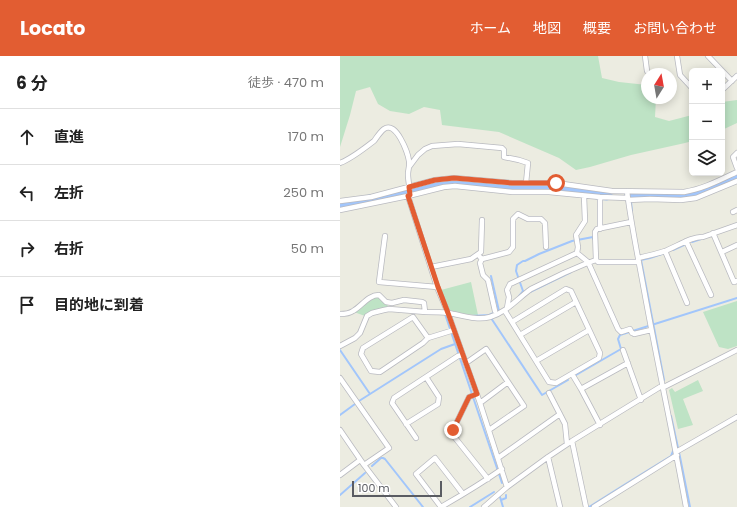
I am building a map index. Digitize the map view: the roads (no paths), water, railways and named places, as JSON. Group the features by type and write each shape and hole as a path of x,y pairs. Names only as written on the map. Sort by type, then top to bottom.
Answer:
{"street":[{"path":"645,56 647,68"},
{"path":"677,56 680,75 689,85"},
{"path":"708,56 732,81"},
{"path":"725,87 737,76"},
{"path":"340,163 346,161 364,149 384,129 393,128 405,147 409,162 409,196 431,267 448,313 460,356 466,363 474,395 480,403 498,458 500,471 507,487"},
{"path":"409,167 425,149 432,146 458,144 502,148 504,150 504,157 528,163 526,183"},
{"path":"736,175 733,157 737,153"},
{"path":"340,201 371,197 435,180 454,178 512,183 556,183 610,191 689,191 736,175"},
{"path":"340,210 409,196 444,187 455,186 512,192 559,192 600,198 686,200 696,198 736,175"},
{"path":"610,191 610,198"},
{"path":"627,191 631,222 639,258 650,327 677,452 686,507"},
{"path":"512,322 566,289 571,291 600,353 599,358 556,383 549,382 512,322 507,308 509,297 507,290 510,284 576,253 578,247 576,235 585,221 584,196"},
{"path":"600,198 600,229"},
{"path":"482,259 509,252 513,246 513,219 518,214 528,219 541,220 545,223 546,247"},
{"path":"431,267 471,259 482,252 482,220"},
{"path":"596,260 594,232 597,229 631,222"},
{"path":"340,346 355,338 360,333 367,316 372,313 384,310 448,313 466,317 491,317 512,305 531,289 596,260 598,262 639,258 666,252 686,241 737,225"},
{"path":"713,233 734,282 737,281"},
{"path":"385,236 379,282 438,287"},
{"path":"686,241 710,295"},
{"path":"722,252 737,245"},
{"path":"666,252 687,303"},
{"path":"576,253 589,264 618,329 621,332 630,329 634,334 650,327"},
{"path":"477,255 482,259"},
{"path":"482,259 480,263 483,275 488,280 495,311"},
{"path":"340,314 354,311 363,302 374,295 379,295 386,302 392,303 404,300 422,302 424,303 425,312"},
{"path":"520,335 576,302"},
{"path":"407,311 428,338"},
{"path":"413,317 363,348 361,354 371,370 380,372 428,338 452,330"},
{"path":"536,361 589,330"},
{"path":"466,363 486,349 524,406 489,430"},
{"path":"623,350 641,400"},
{"path":"484,507 507,487 569,442 600,425 660,388 737,350"},
{"path":"416,438 392,403 394,398 460,356"},
{"path":"581,389 628,363"},
{"path":"572,374 600,425"},
{"path":"406,424 438,404 439,397 426,377"},
{"path":"340,378 389,448 364,465"},
{"path":"480,403 508,382"},
{"path":"549,393 565,424 586,507"},
{"path":"474,395 469,397 452,434 488,479"},
{"path":"498,458 560,414"},
{"path":"594,507 677,452 737,417"},
{"path":"341,433 396,507"},
{"path":"548,456 560,507"},
{"path":"463,494 435,458 416,474 441,507 463,494 488,479 500,471"},
{"path":"340,475 360,460"}],"waterway":[{"path":"630,195 689,195 706,190 737,176"},
{"path":"414,191 440,183 458,182 512,188 552,188 607,195"},
{"path":"340,206 405,193"},
{"path":"631,202 632,211"},
{"path":"519,296 523,291 516,271 517,265 539,254 572,241 593,237 593,239"},
{"path":"692,242 701,239"},
{"path":"673,250 684,245"},
{"path":"641,260 665,253"},
{"path":"641,260 664,380"},
{"path":"530,292 571,272"},
{"path":"491,276 499,311"},
{"path":"576,375 621,349 618,339 620,335 737,298"},
{"path":"471,316 489,315 496,312"},
{"path":"445,314 502,483"},
{"path":"491,318 542,395 568,380"},
{"path":"340,350 370,394 441,349 455,344"},
{"path":"359,401 370,394"},
{"path":"340,415 355,404"},
{"path":"671,416 690,507"},
{"path":"589,507 671,456 673,451 676,450"},
{"path":"372,466 381,458 385,459 423,507"},
{"path":"340,495 365,473"},
{"path":"470,507 494,492"},
{"path":"501,500 506,498 506,495"},
{"path":"500,497 503,507"}]}
